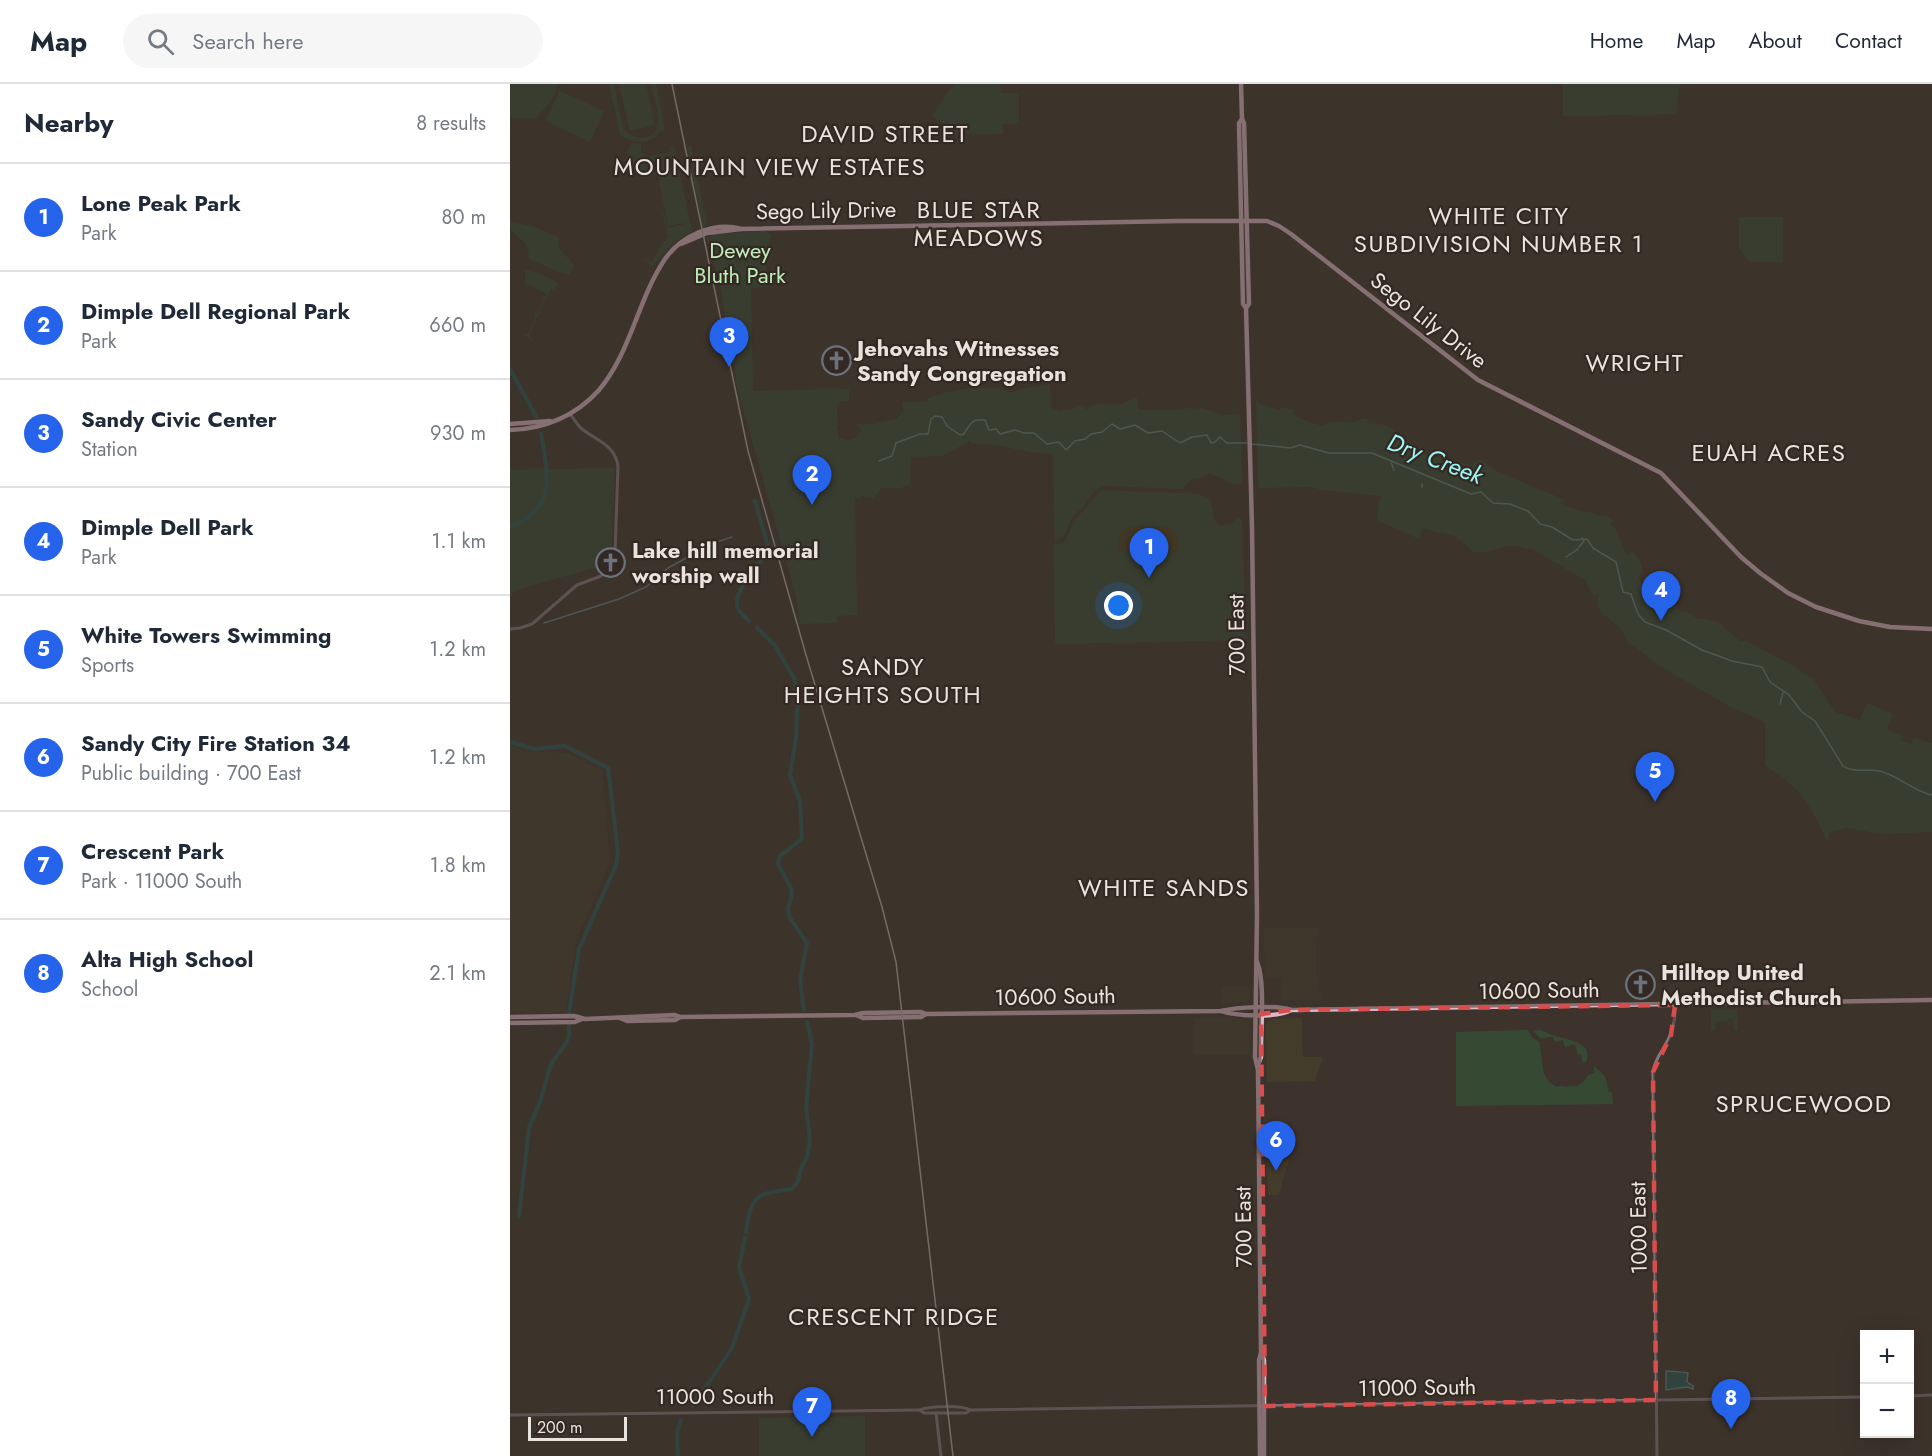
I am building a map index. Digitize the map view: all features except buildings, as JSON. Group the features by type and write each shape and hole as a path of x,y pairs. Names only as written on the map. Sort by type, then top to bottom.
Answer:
{"main road":[{"name":"700 East","path":"1241,84 1242,119 1239,123 1244,220 1243,304 1246,308 1250,459 1257,962 1255,969 1261,1057 1258,1065 1261,1353 1259,1360 1264,1456"},
{"name":"Sego Lily Drive","path":"510,430 539,427 570,414 597,392 610,374 657,273 668,255 687,239 707,230 736,227 741,229 1267,221 1285,229 1486,385 1661,473 1741,557 1788,592 1816,607 1859,621 1890,627 1932,629"},
{"name":"Sego Lily Drive","path":"510,424 556,420"},
{"name":"10600 South","path":"510,1017 620,1018 627,1015 675,1015 680,1017 921,1012 926,1014 1221,1011 1230,1008 1258,1011 1285,1008 1291,1010 1932,1000"},
{"path":"544,1022 547,1019 561,1019 567,1016"},
{"name":"10600 South","path":"510,1023 574,1022 585,1018"},
{"name":"700 East","path":"1260,1456 1262,1406"}],"street":[{"path":"510,629 524,628 533,623 577,585 603,574 612,565 615,556 617,459 610,448 582,429 570,414"},
{"name":"1000 East","path":"1657,1456 1653,1072 1656,1059 1671,1035 1675,1005"},
{"path":"1914,1396 1932,1395"},
{"name":"11000 South","path":"920,1410 924,1413 966,1413 970,1410 1860,1396"},
{"name":"11000 South","path":"510,1415 920,1410 966,1407 970,1410"},
{"path":"936,1413 941,1456"}],"highlighted area":[{"path":"1675,1005 1671,1035 1653,1072 1656,1400 1265,1406 1261,1014 1291,1010"}],"shaded area":[{"path":"510,745 523,751 567,753 602,771 610,863 575,943 566,1014 510,1012"},
{"path":"1264,928 1318,928 1316,973 1322,1000 1281,1000 1281,979 1265,979"},
{"path":"1221,987 1249,987 1249,1000 1245,1003 1222,1004"},
{"path":"1194,1018 1246,1019 1249,1022 1250,1055 1194,1055"},
{"path":"1302,1018 1303,1057 1323,1057 1315,1081 1267,1082 1266,1024 1271,1019"},
{"path":"1289,1159 1279,1195 1268,1195 1267,1160"}],"green space":[{"path":"510,84 557,84 552,99 534,119 510,118"},
{"path":"609,84 614,84 623,127 632,135 643,138 653,133 658,122 651,84 656,84 665,130 644,142 629,140 620,135"},
{"path":"619,84 646,84 655,125 630,131"},
{"path":"954,84 1000,84 1001,93 1019,93 1019,123 1003,124 1003,134 944,135 944,124 932,116"},
{"path":"1563,84 1680,84 1676,114 1563,116"},
{"path":"560,91 604,111 590,142 545,121"},
{"path":"632,143 641,144 647,171 631,166 627,151"},
{"path":"691,145 707,225 703,228 687,146"},
{"path":"674,146 692,232 672,244 652,266 641,257 652,262 668,236 663,216 657,208 665,216 667,228 686,224 668,226 655,162 651,163 649,156 671,152 670,147"},
{"path":"1739,217 1783,217 1783,262 1750,262 1739,249"},
{"path":"510,222 533,226 558,237 559,248 574,265 570,275 529,259 528,249 510,229"},
{"name":"Dewey Bluth Park","path":"765,231 771,235 766,250 767,287 751,288 753,391 849,389 849,401 842,401 837,405 839,438 848,440 858,437 861,430 855,424 873,424 897,419 903,411 902,402 927,402 928,397 971,388 992,388 1013,393 1019,389 1050,384 1051,408 1062,411 1064,408 1069,410 1083,404 1087,410 1094,404 1116,406 1137,397 1138,410 1203,408 1223,415 1240,414 1242,483 1235,485 1210,473 1201,478 1191,479 1183,489 1104,486 1094,491 1083,507 1072,517 1064,536 1055,541 1053,457 1051,454 971,444 970,441 942,456 911,457 910,485 900,488 882,488 873,498 862,496 860,499 855,498 857,615 837,616 837,623 799,624 797,599 738,391 721,290 707,237 717,234"},
{"path":"525,270 539,273 558,283 554,291 551,287 530,333 530,337 537,345 524,334 528,334 536,317 534,315 538,313 544,299 542,297 547,294 525,283"},
{"path":"1256,398 1259,403 1280,410 1282,407 1295,410 1293,414 1303,420 1322,426 1333,422 1368,419 1367,423 1387,425 1413,448 1420,449 1418,453 1471,465 1480,459 1497,471 1565,500 1563,504 1567,506 1603,517 1605,514 1613,521 1611,524 1626,554 1632,551 1640,561 1643,572 1638,577 1646,589 1669,601 1683,613 1685,611 1698,619 1718,622 1741,642 1744,640 1792,665 1814,680 1835,712 1860,720 1867,703 1893,714 1887,729 1901,736 1901,741 1912,744 1913,738 1932,743 1932,832 1881,834 1848,828 1829,832 1829,841 1825,838 1802,797 1776,772 1765,766 1765,722 1729,706 1665,669 1628,642 1622,630 1605,615 1602,616 1598,606 1598,594 1594,596 1587,581 1533,550 1506,546 1488,552 1474,552 1455,536 1423,529 1419,539 1377,520 1378,505 1382,496 1321,490 1312,487 1258,488"},
{"path":"615,468 611,563 510,594 510,470"},
{"path":"1101,490 1199,494 1210,499 1215,521 1220,526 1231,525 1238,518 1242,519 1246,640 1055,644 1054,545 1064,542 1076,519"},
{"path":"1737,1009 1738,1030 1734,1030 1733,1019 1728,1019 1728,1021 1716,1022 1715,1030 1711,1030 1711,1010"},
{"path":"1528,1030 1539,1042 1543,1069 1552,1084 1558,1087 1575,1085 1576,1087 1588,1075 1594,1073 1594,1066 1605,1076 1609,1092 1612,1092 1613,1104 1456,1106 1456,1032"},
{"path":"1540,1030 1580,1044 1587,1051 1586,1062 1583,1063 1581,1054 1578,1055 1575,1044 1565,1047 1563,1040 1555,1042 1553,1037 1540,1038 1533,1031"},
{"path":"865,1416 865,1456 759,1456 759,1418"}],"sand":[{"path":"1130,526 1144,526 1143,549 1140,552 1117,551 1119,533"},
{"path":"1153,526 1166,527 1175,531 1178,539 1178,553 1155,552 1152,549"}],"water":[{"path":"1666,1371 1688,1373 1687,1382 1693,1386 1693,1389 1687,1387 1666,1390"}],"waterway":[{"path":"510,369 536,416"},
{"name":"Dry Creek","path":"879,461 892,456 896,443 920,434 928,434 931,419 935,416 942,417 947,426 960,435 964,434 974,421 985,420 989,430 996,429 1000,434 1015,430 1034,433 1047,444 1059,442 1066,450 1075,441 1102,432 1112,424 1120,429 1135,425 1148,433 1162,431 1180,443 1192,437 1207,435 1211,443 1220,437 1227,443 1247,443"},
{"path":"510,527 536,510 546,489 546,463 541,434"},
{"name":"Dry Creek","path":"1252,444 1291,448 1300,445 1329,453 1372,453 1471,494 1481,492 1493,503 1510,504 1528,511 1540,524 1552,527 1573,540 1587,539 1593,548 1616,562 1623,592 1631,594 1638,614 1645,622 1666,630 1702,650 1732,661 1762,667 1770,682 1789,695 1802,712 1815,721 1843,766 1852,770 1880,771 1932,795"},
{"path":"1391,462 1394,470"},
{"path":"749,621 739,610 737,600 743,585 769,550 755,501"},
{"name":"Dry Creek","path":"544,623 619,599 646,587 668,568 714,543 732,537"},
{"name":"Dry Creek","path":"1579,547 1584,541 1582,538"},
{"path":"1566,557 1578,549"},
{"path":"757,628 774,644 794,678 798,695 796,738 790,775 800,801 802,839 780,856 778,864 792,890 788,909 790,918 807,943 800,981 804,1010"},
{"path":"1780,704 1783,693"},
{"path":"510,742 534,749 565,746 608,768 618,852 616,865 579,949 569,1013"},
{"path":"746,1232 750,1210 758,1198 771,1192 792,1189 798,1181 807,1157 810,1139 806,1107 812,1044 807,1022"},
{"path":"519,1216 529,1128 540,1102 551,1064 566,1043 569,1025"},
{"path":"693,1406 732,1348 749,1299 739,1267 745,1238"},
{"path":"678,1456 677,1432 681,1420"}],"tram line":[{"path":"672,84 748,451 806,655 882,907 896,962 953,1456"}],"place":[{"name":"Jehovahs Witnesses Sandy Congregation","path":"836,361"},
{"name":"Sandy Civic Center","path":"729,367"},
{"name":"Dimple Dell Regional Park","path":"812,505"},
{"name":"Lake hill memorial worship wall","path":"611,563"},
{"name":"Lone Peak Park","path":"1149,578"},
{"name":"Dimple Dell Park","path":"1661,621"},
{"name":"White Towers Swimming","path":"1655,802"},
{"name":"Hilltop United Methodist Church","path":"1640,985"},
{"name":"Sandy City Fire Station 34","path":"1276,1171"},
{"name":"Alta High School","path":"1731,1429"},
{"name":"Crescent Park","path":"812,1437"}],"district":[{"name":"DAVID STREET","path":"885,134"},
{"name":"MOUNTAIN VIEW ESTATES","path":"770,167"},
{"name":"BLUE STAR MEADOWS","path":"979,224"},
{"name":"WHITE CITY SUBDIVISION NUMBER 1","path":"1499,230"},
{"name":"WRIGHT","path":"1635,363"},
{"name":"EUAH ACRES","path":"1769,453"},
{"name":"SANDY HEIGHTS SOUTH","path":"883,681"},
{"name":"WHITE SANDS","path":"1164,888"},
{"name":"SPRUCEWOOD","path":"1804,1104"},
{"name":"CRESCENT RIDGE","path":"894,1317"}]}
